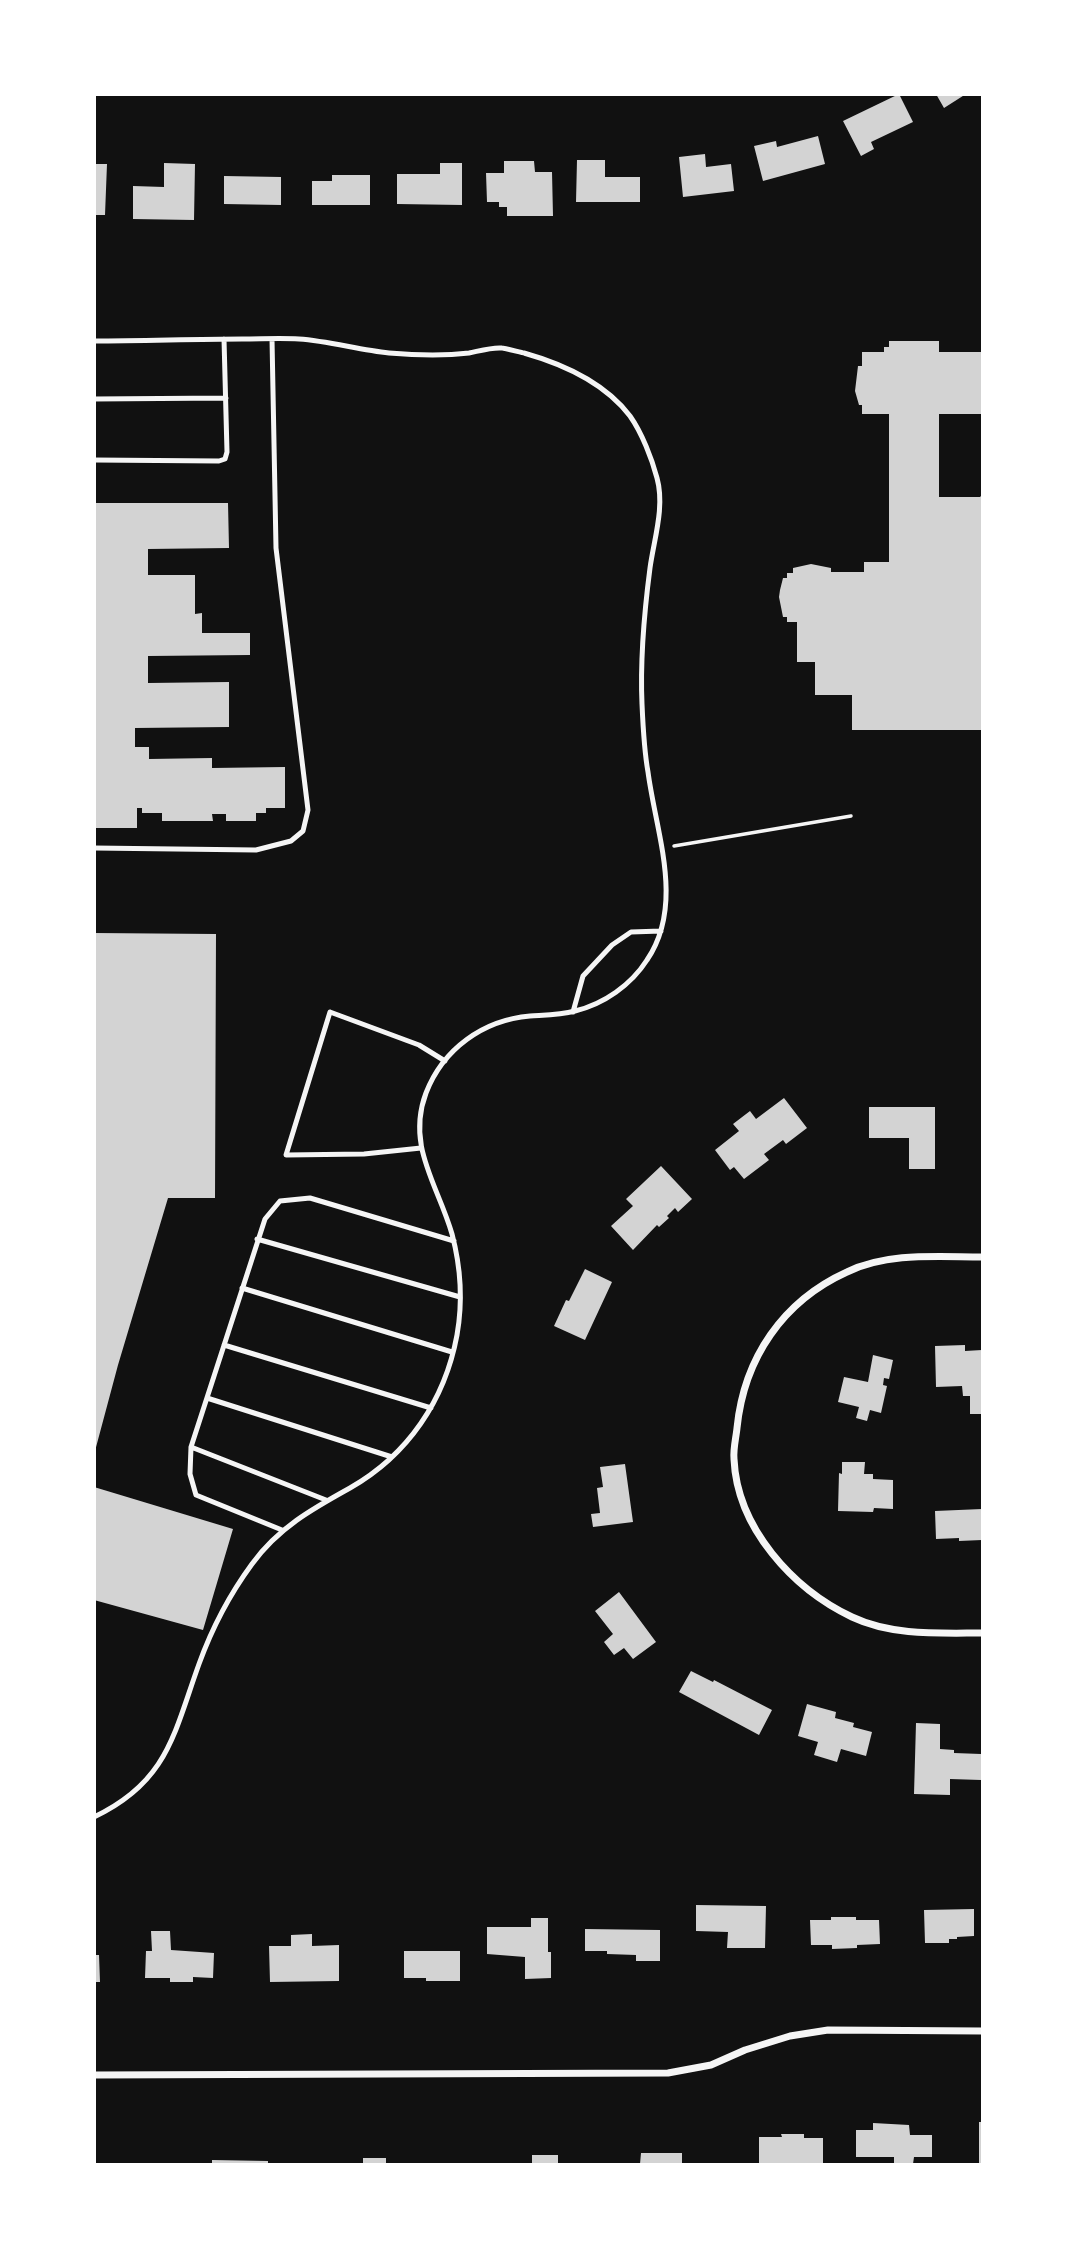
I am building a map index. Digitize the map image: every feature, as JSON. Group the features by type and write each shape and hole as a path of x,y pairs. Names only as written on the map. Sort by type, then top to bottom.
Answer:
{"street":[{"path":"982,1257 904,1258 876,1262 849,1270 816,1288 781,1320 764,1341 747,1375 739,1403 734,1458 744,1502 755,1527 780,1564 814,1595 853,1618 879,1627 924,1633 982,1633"},
{"path":"94,2075 668,2073 711,2064 744,2050 790,2036 828,2030 982,2031"}],"lane":[{"path":"94,460 225,459 225,339"},
{"path":"94,848 256,850 291,841 303,831 306,823 308,810 276,548 272,339"},
{"path":"94,341 300,339 392,353 461,354 503,348 552,361 564,367 598,386 630,416 659,484 659,516 641,657 648,773 663,848 665,896 658,942 645,964 624,988 573,1012 526,1016 496,1023 477,1032 445,1061 427,1090 420,1115 423,1160 454,1241 460,1271 456,1338 440,1389 420,1426 392,1457 354,1485 326,1500 282,1530 262,1549 213,1629 175,1737 164,1758 150,1777 128,1798 94,1817"},
{"path":"94,399 226,398"},
{"path":"573,1012 583,976 612,945 631,932 661,931"},
{"path":"421,1148 364,1154 286,1155 330,1012 419,1045 445,1061"},
{"path":"282,1530 196,1495 190,1474 191,1447 265,1219 280,1201 310,1198 454,1241"},
{"path":"257,1239 460,1297"},
{"path":"242,1288 452,1352"},
{"path":"224,1345 431,1408"},
{"path":"207,1398 392,1457"},
{"path":"191,1447 326,1500"}],"path":[{"path":"663,848 851,816"}],"building":[{"path":"899,94 913,122 871,142 874,149 861,156 843,121"},
{"path":"936,94 966,94 944,108"},
{"path":"818,136 825,164 763,181 754,146 776,141 777,147"},
{"path":"705,154 706,167 731,164 734,191 683,197 679,157"},
{"path":"577,160 605,160 605,177 640,177 640,202 576,202"},
{"path":"504,161 534,161 535,172 552,172 553,216 507,216 507,207 499,207 499,202 487,202 486,173 504,173"},
{"path":"164,163 195,164 194,220 133,219 133,186 164,187"},
{"path":"440,163 462,163 462,205 397,204 397,174 440,174"},
{"path":"94,164 107,164 105,215 94,215"},
{"path":"332,175 370,175 370,205 312,205 312,181 332,181"},
{"path":"224,176 281,177 281,205 224,204"},
{"path":"889,341 939,341 939,352 982,352 982,414 939,414 939,497 982,495 982,730 852,730 852,695 815,695 815,662 797,662 797,622 787,622 787,617 783,617 780,590 783,578 787,578 787,573 793,573 793,568 811,564 831,568 831,572 864,572 864,562 889,562 889,414 862,414 862,405 859,405 855,391 858,366 862,366 862,352 884,352 884,347 889,347"},
{"path":"94,503 228,503 229,548 148,549 148,575 195,575 195,614 202,613 202,633 250,633 250,655 148,656 148,683 229,682 229,727 135,728 135,747 149,747 149,759 212,758 212,768 285,767 285,808 266,808 266,813 256,813 256,821 226,821 226,814 212,814 213,821 162,821 162,813 142,813 142,808 137,808 137,828 94,828"},
{"path":"94,933 216,934 215,1198 168,1198 95,1451"},
{"path":"784,1098 807,1128 786,1144 783,1140 764,1154 769,1160 744,1179 734,1167 730,1170 715,1150 739,1131 733,1124 750,1111 756,1119"},
{"path":"869,1107 935,1107 935,1169 909,1169 909,1138 869,1138"},
{"path":"661,1166 692,1199 678,1212 675,1208 667,1216 669,1218 659,1227 657,1225 633,1250 611,1226 633,1206 626,1199"},
{"path":"585,1269 612,1282 585,1340 554,1326"},
{"path":"965,1345 965,1351 982,1350 982,1414 970,1414 970,1396 963,1396 962,1386 936,1387 935,1346"},
{"path":"873,1355 893,1360 889,1379 884,1378 883,1385 887,1386 881,1413 870,1410 867,1421 856,1418 859,1407 838,1402 844,1377 868,1382"},
{"path":"842,1462 865,1462 864,1474 873,1474 873,1479 893,1480 893,1509 874,1508 873,1512 838,1511"},
{"path":"625,1464 633,1522 593,1527 591,1514 600,1513 597,1488 603,1487 600,1467"},
{"path":"94,1487 233,1529 203,1630 94,1600"},
{"path":"982,1509 982,1540 936,1539 935,1511"},
{"path":"619,1592 656,1642 633,1659 624,1648 614,1655 604,1642 613,1634 595,1611"},
{"path":"691,1671 772,1710 759,1735 679,1692"},
{"path":"807,1704 836,1712 835,1718 872,1732 866,1756 841,1749 837,1762 814,1755 818,1742 798,1736"},
{"path":"916,1723 940,1724 940,1749 954,1750 954,1753 981,1754 981,1780 950,1779 950,1795 914,1794"},
{"path":"696,1905 766,1906 765,1948 727,1948 728,1932 696,1931"},
{"path":"974,1909 974,1936 949,1939 949,1943 925,1943 924,1910"},
{"path":"831,1917 879,1920 880,1944 832,1949 832,1945 811,1945 810,1920 831,1920"},
{"path":"531,1918 548,1918 551,1978 525,1979 525,1957 487,1954 487,1927 531,1927"},
{"path":"585,1929 660,1930 660,1961 636,1961 636,1955 585,1951"},
{"path":"151,1931 170,1931 171,1950 214,1953 213,1978 193,1977 193,1982 170,1982 170,1978 145,1978 146,1951 152,1951"},
{"path":"312,1934 312,1946 339,1945 339,1981 270,1982 269,1946 291,1946 291,1935"},
{"path":"404,1951 460,1951 460,1981 404,1978"},
{"path":"94,1955 99,1955 100,1982 94,1982"},
{"path":"979,2122 982,2122 982,2164 979,2164"},
{"path":"873,2123 909,2125 910,2135 932,2135 932,2157 914,2157 913,2164 894,2164 894,2157 856,2157 856,2130 873,2130"},
{"path":"781,2134 804,2134 804,2138 823,2138 823,2163 759,2163 759,2137 782,2137"},
{"path":"641,2153 682,2153 682,2164 640,2164"},
{"path":"532,2155 558,2155 558,2164 532,2164"},
{"path":"363,2158 386,2158 386,2164 363,2164"},
{"path":"212,2160 268,2161 268,2164 212,2164"}]}
